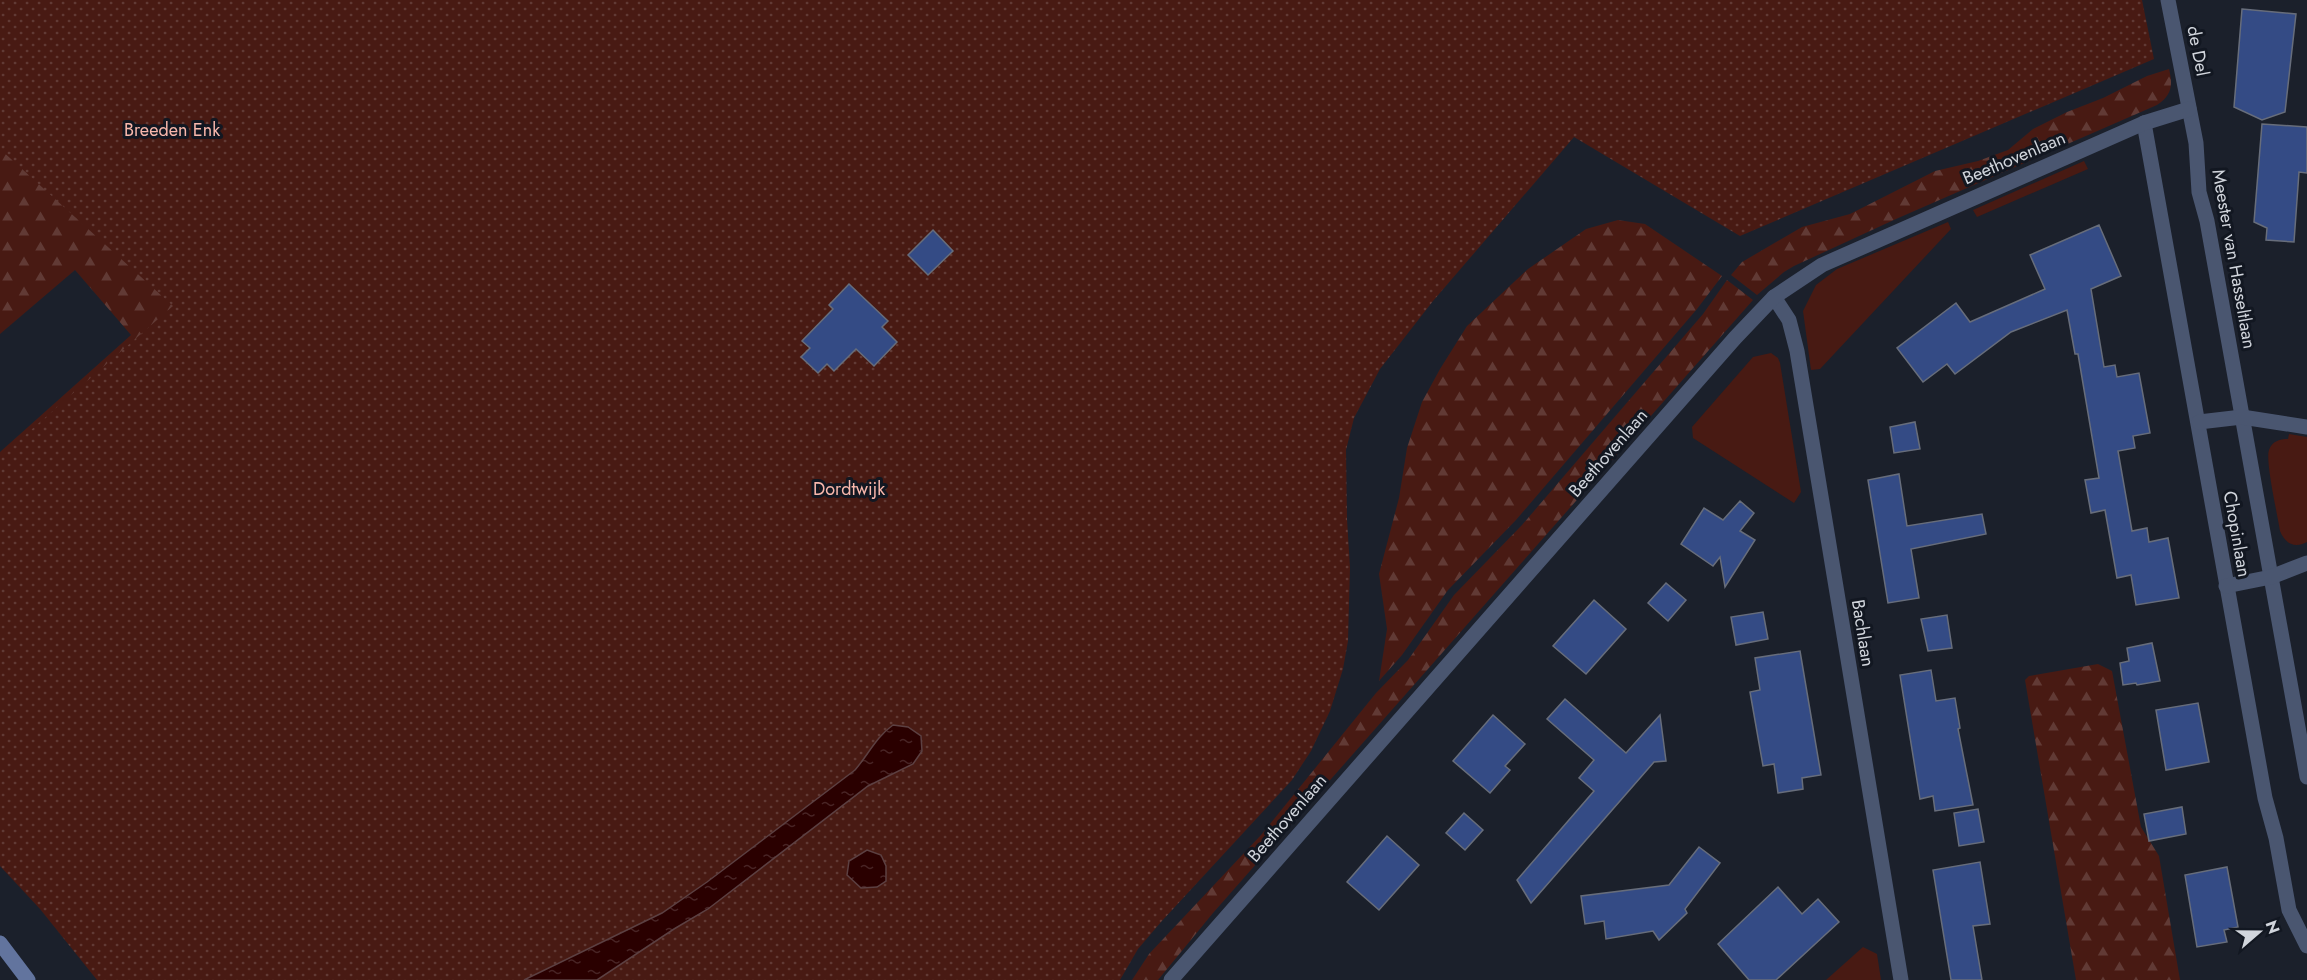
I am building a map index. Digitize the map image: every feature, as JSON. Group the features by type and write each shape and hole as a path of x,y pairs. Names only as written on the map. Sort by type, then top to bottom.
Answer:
{"main road":[{"path":"0,943 28,980"}],"street":[{"name":"de Del","path":"2168,0 2189,109"},
{"name":"Beethovenlaan","path":"1171,980 1735,338 1774,297 1822,265 1901,228 2144,123 2189,109"},
{"name":"Meester van Hasseltlaan","path":"2189,109 2196,143 2199,192 2207,221 2307,777"},
{"name":"Chopinlaan","path":"2144,123 2265,798 2276,838 2289,910 2307,946"},
{"name":"Bachlaan","path":"1774,297 1788,320 1797,351 1901,980"},
{"path":"2199,422 2242,417 2307,427"},
{"path":"2226,586 2271,577 2307,563"}],"green space":[{"name":"Dordtwijk","path":"0,0 2142,0 2154,59 1740,236 1574,137 1433,301 1380,369 1354,418 1346,450 1350,568 1348,641 1343,669 1330,711 1311,751 1292,780 1161,922 1138,949 1120,980 97,980 40,909 0,866 0,457 173,306 0,149"},
{"name":"Breeden Enk","path":"448,20 0,492 0,452 131,335 75,270 0,334 0,128"},
{"path":"2169,69 2170,89 2166,97 2157,105 1794,266 1757,295 1731,275 1742,262 1802,227 1850,214 1935,171 1978,161 2008,150 2033,129 2147,76"},
{"path":"2084,161 2088,169 1977,217 1973,210"},
{"path":"1618,220 1645,224 1722,276 1697,309 1516,520 1448,590 1402,655 1379,681 1387,629 1379,574 1399,498 1407,448 1422,402 1467,326 1528,269 1586,229"},
{"path":"1948,222 1951,229 1820,369 1811,370 1803,311 1816,285 1837,269"},
{"path":"1727,280 1753,300 1213,913 1158,980 1132,980 1149,954 1261,835 1376,693 1408,660 1454,595 1522,525 1703,314"},
{"path":"1771,353 1778,358 1780,363 1801,492 1794,503 1693,438 1692,427 1753,357"},
{"path":"2289,434 2307,437 2307,542 2298,545 2287,542 2280,531 2268,456 2272,444 2288,439"},
{"path":"2098,664 2112,671 2141,827 2159,856 2180,980 2076,980 2025,680 2029,676"},
{"path":"1863,947 1877,954 1881,980 1826,980"}],"water":[{"path":"893,725 908,727 921,736 922,751 913,764 868,786 708,909 597,980 524,980 662,913 707,882 855,770 877,740"},
{"path":"867,850 881,855 886,866 886,881 877,887 861,888 847,875 849,861"}],"building":[{"path":"2242,9 2296,14 2285,112 2262,120 2234,107"},
{"path":"2262,124 2307,127 2307,173 2299,172 2294,242 2266,240 2267,228 2254,222"},
{"path":"2099,225 2121,276 2091,289 2104,367 2115,365 2117,377 2139,373 2150,433 2133,436 2135,448 2118,451 2132,531 2147,528 2149,542 2168,538 2179,598 2136,605 2131,575 2117,578 2105,510 2091,513 2085,480 2099,478 2078,354 2075,354 2067,310 2011,332 1955,374 1947,364 1923,382 1897,348 1956,303 1970,322 2045,289 2030,255"},
{"path":"933,230 953,251 928,275 908,255"},
{"path":"849,284 888,321 882,327 897,342 874,366 856,349 834,371 827,364 818,373 801,357 810,348 802,341 833,309 829,305"},
{"path":"1915,422 1920,449 1894,453 1890,427"},
{"path":"1899,474 1907,526 1982,514 1986,534 1911,549 1919,598 1888,603 1868,480"},
{"path":"1740,501 1754,513 1740,531 1755,540 1725,587 1720,557 1713,566 1681,544 1704,508 1723,520"},
{"path":"1666,583 1686,600 1668,621 1648,603"},
{"path":"1594,600 1626,629 1586,674 1553,646"},
{"path":"1763,612 1768,639 1736,645 1731,617"},
{"path":"1947,615 1952,648 1928,651 1921,619"},
{"path":"2152,643 2160,681 2123,685 2120,663 2129,661 2127,648"},
{"path":"1800,651 1821,775 1802,778 1803,789 1778,793 1774,764 1763,766 1750,692 1760,690 1755,658"},
{"path":"1931,670 1936,701 1955,698 1960,728 1958,729 1973,805 1935,811 1933,796 1920,799 1900,675"},
{"path":"1565,699 1626,753 1660,715 1666,761 1654,762 1531,903 1517,880 1594,791 1579,778 1594,760 1547,719"},
{"path":"2198,703 2209,762 2166,770 2156,710"},
{"path":"1493,715 1525,744 1505,766 1510,770 1490,793 1453,761"},
{"path":"2182,807 2186,834 2149,841 2144,814"},
{"path":"1978,809 1984,842 1959,846 1954,813"},
{"path":"1464,813 1483,830 1465,850 1446,833"},
{"path":"1387,836 1419,865 1379,910 1347,882"},
{"path":"1699,847 1720,863 1685,909 1687,913 1659,940 1653,931 1606,939 1604,921 1585,924 1581,896 1669,885"},
{"path":"1980,862 1990,924 1973,926 1982,980 1951,980 1933,870"},
{"path":"2227,867 2238,927 2224,930 2227,942 2197,947 2185,875"},
{"path":"1778,887 1802,914 1818,899 1839,922 1776,980 1749,980 1718,944"}]}
